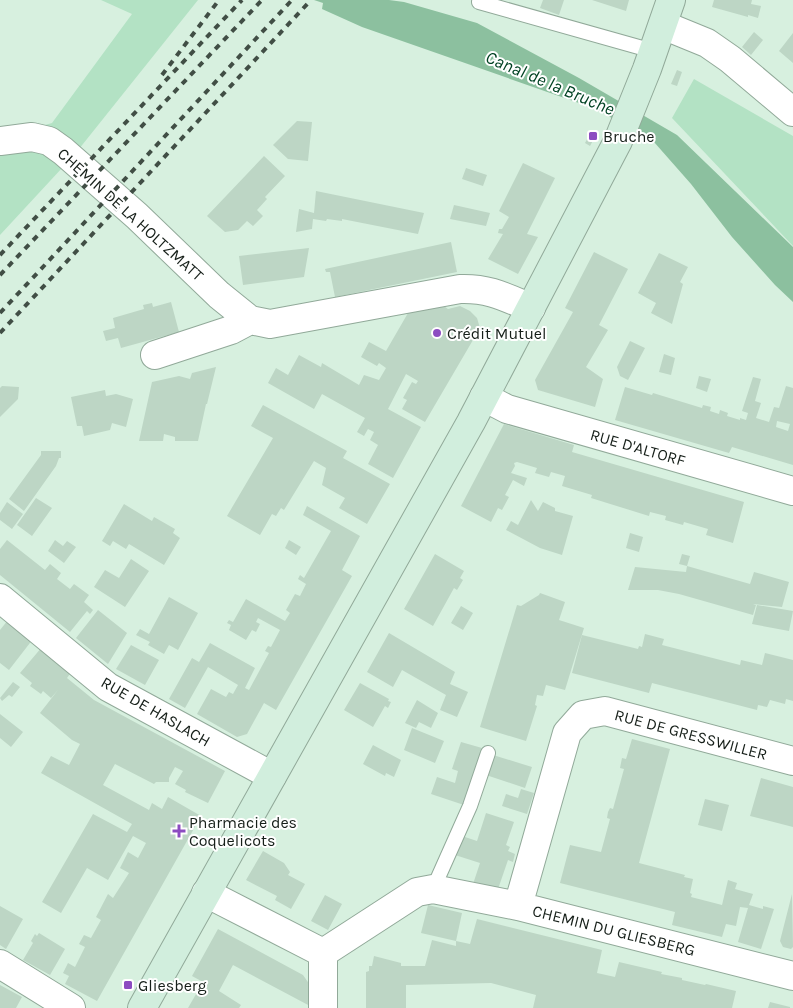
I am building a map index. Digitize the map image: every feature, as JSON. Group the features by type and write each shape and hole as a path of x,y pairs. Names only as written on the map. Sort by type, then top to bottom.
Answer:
{"main road":[{"path":"142,1008 484,397 531,308 618,141 654,52 671,0"}],"street":[{"path":"663,25 707,43 730,59 793,112"},
{"name":"CHEMIN DE LA HOLTZMATT","path":"0,141 32,137 48,141 63,151 137,216 219,295 250,320"},
{"path":"155,355 232,330 250,320 270,324 460,289 484,289 531,308"},
{"name":"RUE D'ALTORF","path":"484,397 507,409 793,491"},
{"name":"RUE DE HASLACH","path":"0,598 108,687 272,776"},
{"name":"RUE DE GRESSWILLER","path":"518,906 567,733 582,716 605,711 793,761"},
{"name":"CHEMIN DU GLIESBERG","path":"323,953 417,892 433,889 518,906 793,976"},
{"path":"206,893 323,953 323,1008"},
{"path":"0,964 71,1008"}],"lane":[{"path":"479,2 654,52"},
{"path":"433,889 470,806 488,754"}],"shaded area":[{"path":"101,0 198,0 75,154 0,235 0,138 52,123 132,14"},
{"path":"694,79 793,136 793,246 672,118"}],"water":[{"name":"Canal de la Bruche","path":"314,0 389,0 404,2 477,23 579,78 677,135 793,247 793,302 732,237 691,184 654,142 596,109 362,27 322,9 323,3"}],"building":[{"path":"543,0 564,0 559,15 540,8"},
{"path":"592,0 629,0 626,11"},
{"path":"714,0 752,0 751,4 761,6 758,18 712,7"},
{"path":"754,32 763,40 751,55 742,47"},
{"path":"793,33 793,63 779,51"},
{"path":"677,70 682,72 677,86 671,84"},
{"path":"297,121 312,122 308,161 288,159 273,145"},
{"path":"592,130 597,133 590,146 585,143"},
{"path":"264,156 285,176 265,197 267,199 257,210 263,216 253,226 247,221 238,230 225,232 207,216"},
{"path":"523,163 555,178 527,234 538,237 518,274 488,259 503,234 498,233 499,229 502,229 509,217 499,211"},
{"path":"466,168 487,175 483,186 462,179"},
{"path":"316,191 424,213 418,234 342,219 342,221 327,219 326,221 313,219 312,229 296,232 299,209 314,213"},
{"path":"454,205 490,213 486,226 450,219"},
{"path":"451,242 457,272 335,297 330,272 326,272 325,269"},
{"path":"309,248 304,277 243,285 239,256"},
{"path":"594,252 628,269 599,325 608,330 586,367 603,379 595,407 538,390 535,380 573,312 565,308"},
{"path":"659,253 688,267 680,282 683,284 672,324 651,313 656,303 638,293"},
{"path":"171,302 179,332 121,348 118,338 106,341 103,331 115,328 113,318 144,309 143,305 152,303 153,307"},
{"path":"444,306 448,309 460,306 470,311 477,318 480,328 425,422 402,409 407,400 403,398 412,382 416,384 418,381 406,374 388,409 421,427 393,478 368,464 378,445 370,440 374,432 368,429 364,436 357,432 365,418 322,394 314,409 268,383 276,368 288,375 299,355 321,367 322,363 359,385 364,375 379,380 386,368 379,363 377,366 361,357 369,342 386,351 408,313"},
{"path":"630,341 645,348 628,380 620,376 617,367"},
{"path":"664,354 675,358 671,375 659,372"},
{"path":"216,367 198,441 175,441 175,437 164,434 163,441 139,441 152,382 179,376 190,379 192,373"},
{"path":"699,376 711,379 707,392 696,388"},
{"path":"753,377 761,379 755,401 761,403 756,418 769,422 774,407 779,408 786,386 793,388 793,465 732,447 729,453 615,420 625,387 652,395 653,393 702,408 703,405 711,407 710,411 719,414 720,410 728,413 727,416 746,420 748,413 742,411","holes":["777,421 790,424 788,431 776,427"]},
{"path":"2,386 19,387 18,399 0,417 0,388"},
{"path":"105,390 106,396 116,394 133,399 126,427 112,423 110,430 84,436 82,426 77,426 71,397"},
{"path":"263,405 347,451 343,458 390,484 367,524 339,508 345,498 322,485 326,468 314,461 284,510 281,508 276,516 272,514 260,535 227,516 273,438 251,426"},
{"path":"504,424 574,445 572,452 744,502 733,543 706,535 708,529 684,522 683,525 665,520 666,516 650,512 649,516 591,498 592,495 562,486 565,476 551,472 549,477 535,473 537,468 517,462 514,463 515,466 511,473 527,478 524,486 513,480 505,495 509,497 502,510 498,508 491,522 461,506"},
{"path":"41,451 61,451 61,458 59,458 56,466 24,511 9,499 41,455"},
{"path":"36,498 52,508 32,536 17,525"},
{"path":"531,500 538,511 543,502 555,508 555,511 573,516 562,555 540,548 506,530 511,521 518,525"},
{"path":"7,502 23,514 12,529 0,520 0,513"},
{"path":"124,504 152,521 154,517 175,529 173,533 180,538 164,565 129,544 126,549 113,541 110,546 102,541"},
{"path":"307,506 360,536 342,570 352,576 276,710 264,703 247,734 237,737 197,714 211,689 226,697 229,692 233,694 238,685 208,667 185,708 169,699 192,658 199,662 210,643 255,668 245,688 249,690 269,653 265,651 268,646 271,647 280,630 258,618 256,622 260,624 256,632 252,630 246,640 229,630 231,625 227,623 229,620 233,622 246,599 285,621 290,613 286,610 295,594 300,596 306,584 298,579 300,575 304,578 331,531 303,515"},
{"path":"630,533 643,537 639,552 626,548"},
{"path":"7,540 45,570 50,564 61,573 57,579 70,589 74,584 89,595 84,602 93,610 90,614 87,611 70,632 0,575 0,549"},
{"path":"55,540 63,546 67,541 76,547 64,563 48,551"},
{"path":"289,540 301,547 296,555 285,548"},
{"path":"435,554 464,571 460,578 463,580 457,590 454,588 433,626 404,609"},
{"path":"682,554 690,556 687,566 679,564"},
{"path":"131,559 149,571 125,607 94,587 105,570 119,578"},
{"path":"687,566 750,584 754,572 789,582 782,607 753,604 756,605 753,615 679,594 658,590 628,590 635,567 686,572"},
{"path":"540,593 565,602 559,620 584,628 565,690 546,685 543,696 537,695 535,705 537,706 526,741 480,727 517,605 521,606"},
{"path":"169,597 198,613 178,650 169,645 164,654 148,645 150,642 136,635 140,629 149,634"},
{"path":"757,605 793,611 789,631 752,624"},
{"path":"461,606 473,613 463,630 451,623"},
{"path":"98,610 127,633 108,664 76,638"},
{"path":"8,620 33,639 9,670 0,663 0,630"},
{"path":"389,633 455,672 450,684 468,692 457,717 440,710 446,695 402,670 393,687 367,672"},
{"path":"645,634 664,639 662,645 740,665 741,660 762,665 765,653 793,660 793,701 786,699 785,704 770,700 767,707 758,705 757,710 652,683 649,693 572,673 582,635 638,649 639,646 642,647"},
{"path":"131,645 159,660 145,685 116,669"},
{"path":"42,647 72,671 67,678 94,700 225,771 208,803 185,792 186,790 175,784 183,771 175,767 169,782 156,782 154,784 115,764 103,785 149,810 152,803 162,809 168,797 201,816 97,1001 65,984 69,976 63,973 68,963 75,967 85,947 79,944 84,935 91,938 101,920 96,917 108,894 113,898 129,873 120,868 128,852 138,858 146,843 133,836 108,880 87,868 61,913 42,902 93,814 127,832 132,824 41,773 51,756 69,765 80,744 72,740 40,713 58,690 51,698 43,691 41,694 30,686 32,683 20,673"},
{"path":"13,682 20,687 12,697 9,695 2,701 0,698"},
{"path":"360,683 389,699 388,701 391,702 388,708 385,706 373,727 344,710"},
{"path":"417,700 438,713 431,728 419,722 416,728 405,723"},
{"path":"0,714 23,732 11,747 0,738"},
{"path":"412,728 444,741 435,763 404,750"},
{"path":"632,739 670,749 639,863 685,875 684,877 693,879 691,897 722,905 728,880 737,883 735,889 753,894 749,905 763,909 763,906 774,909 761,949 738,942 748,908 740,907 736,926 726,924 722,937 672,925 675,912 560,883 570,845 601,852 610,819 607,818 608,812 610,808 613,809 624,769 620,768 622,758 626,759"},
{"path":"461,742 482,748 464,805 431,794 437,777 455,783 458,771 452,769"},
{"path":"373,745 401,760 394,777 386,773 385,776 363,764"},
{"path":"493,755 532,767 525,788 486,775"},
{"path":"761,778 793,787 793,827 750,816"},
{"path":"521,789 534,793 527,814 502,806 506,794 518,798"},
{"path":"705,799 729,805 722,831 698,825"},
{"path":"486,813 514,822 506,845 510,847 508,851 515,854 513,862 508,860 497,892 473,884 480,863 455,855 462,836 477,841"},
{"path":"263,851 284,863 290,872 288,875 305,884 291,909 275,900 277,896 246,880"},
{"path":"792,894 793,947 791,949 783,947 780,941"},
{"path":"325,895 342,904 328,930 311,921"},
{"path":"428,905 462,913 456,941 421,933"},
{"path":"0,906 23,919 6,949 0,945"},
{"path":"477,919 602,950 597,973 615,977 619,962 662,972 661,974 682,978 682,980 736,991 732,1008 533,1008 536,995 491,983 406,985 406,1008 366,1008 366,972 369,971 369,966 372,966 374,956 401,963 401,966 425,966 432,940 456,946 456,941 470,944"},
{"path":"218,929 303,975 310,985 310,1006 233,965 219,991 241,1005 239,1008 188,1008 203,982 192,976"},
{"path":"39,933 65,949 50,975 23,960 33,943 31,941 35,934 37,936"},
{"path":"0,985 22,997 16,1008 0,1008"},
{"path":"770,1002 790,1007 790,1008 768,1008"}],"railway":[{"path":"162,75 219,0"},
{"path":"0,255 242,0"},
{"path":"0,275 262,0"},
{"path":"0,313 292,0"},
{"path":"0,333 311,0"}],"place":[{"name":"Bruche","path":"593,136"},
{"name":"Crédit Mutuel","path":"437,333"},
{"name":"Pharmacie des Coquelicots","path":"179,831"},
{"name":"Gliesberg","path":"128,985"}]}
